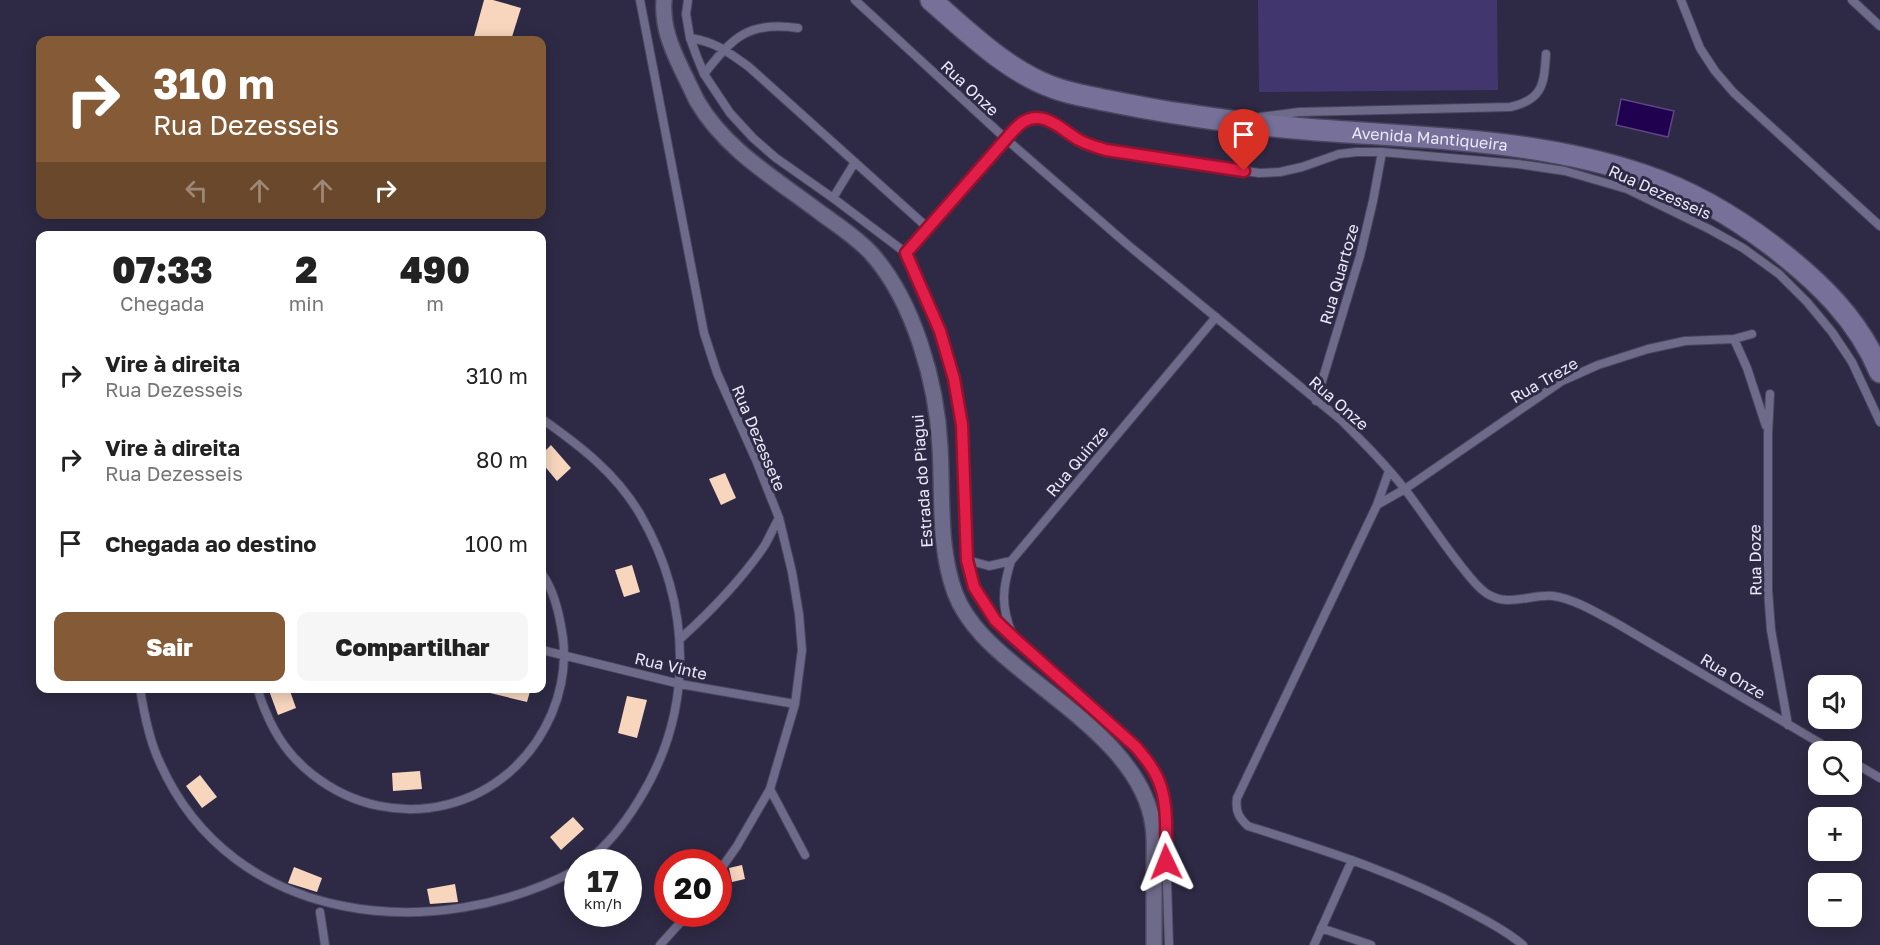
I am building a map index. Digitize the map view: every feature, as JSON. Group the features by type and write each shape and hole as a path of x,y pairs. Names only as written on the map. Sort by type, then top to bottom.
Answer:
{"street":[{"name":"Estrada do Piagui","path":"664,0 663,14 668,38 698,102 719,130 741,153 769,176 870,251 887,273 905,304 921,348 933,394 940,444 946,564 956,596 972,622 994,648 1112,746 1130,769 1144,793 1154,825 1154,945"},
{"name":"Avenida Mantiqueira","path":"932,0 1005,62 1029,77 1054,88 1147,109 1238,122 1303,129 1440,138 1534,149 1595,160 1645,176 1695,197 1747,226 1794,262 1825,290 1850,318 1870,348 1880,372"}],"lane":[{"name":"Rua Dezessete","path":"640,0 704,333 717,373 756,460 778,518 792,572 800,623 802,651 795,704 770,789 732,853"},
{"path":"688,0 686,14 690,38 704,74 730,112 753,138 776,158 906,253 940,331 954,379 962,425 967,560 974,587 995,620 1136,747 1152,767 1161,788 1165,820 1169,945"},
{"name":"Rua Onze","path":"855,0 1006,139 1128,245 1341,420 1371,449 1405,489 1455,559 1474,583 1486,593 1499,599 1512,601 1533,596 1555,596 1580,604 1816,741"},
{"path":"1681,0 1700,48 1728,86 1757,116 1880,226"},
{"path":"1852,0 1880,26"},
{"path":"704,74 724,48 742,34 759,27 779,25 798,28"},
{"path":"690,38 708,41 724,48 749,67 928,228"},
{"path":"1238,122 1267,115 1299,112 1499,107 1527,103 1539,92 1545,70 1546,54"},
{"name":"Rua Dezesseis","path":"906,253 1006,139 1024,121 1034,118 1045,119 1077,139 1106,150 1259,173 1291,170 1339,154 1357,152 1382,152 1518,164 1565,171 1627,189 1743,248 1779,274 1832,332 1852,362 1880,422"},
{"name":"Rua Quartoze","path":"1316,401 1360,256 1382,152"},
{"path":"832,198 855,162"},
{"name":"Rua Quinze","path":"1014,638 1003,604 1005,580 1011,561 1216,317"},
{"name":"Rua Treze","path":"1377,505 1405,489 1562,381 1598,365 1648,349 1685,340 1734,339 1752,334"},
{"path":"1734,339 1747,368 1768,433"},
{"name":"Rua Doze","path":"1770,394 1768,590 1771,630 1788,725"},
{"path":"546,422 579,445 612,476 639,512 659,552 674,594 680,639 680,684 670,732 653,778 627,819 600,849"},
{"path":"1389,471 1377,505 1237,798 1236,807 1242,820 1248,826 1352,860 1421,887 1504,931 1523,945"},
{"path":"680,639 700,622 746,569 764,546 778,518"},
{"path":"967,560 989,566 1011,561"},
{"path":"260,693 274,731 298,763 330,788 368,804 408,810 449,805 486,790 519,765 544,733 560,696 565,655 560,615 546,583"},
{"name":"Rua Vinte","path":"546,651 680,684 795,704"},
{"path":"141,693 145,720 160,763 181,803 208,838 242,869 290,899"},
{"path":"1862,767 1880,778"},
{"path":"770,789 805,855"},
{"path":"1314,945 1352,860"},
{"path":"530,899 564,880"},
{"path":"310,908 330,915"},
{"path":"320,912 325,945"},
{"path":"660,945 676,927"},
{"path":"1321,928 1371,945"}],"shaded area":[{"path":"1258,0 1497,0 1498,90 1259,92"},
{"path":"1621,99 1674,111 1668,137 1616,125"}],"building":[{"path":"484,0 493,0 521,8 512,36 474,36"},
{"path":"551,445 571,468 557,481 546,468 546,450"},
{"path":"725,473 736,498 721,505 709,479"},
{"path":"632,565 640,592 624,597 615,570"},
{"path":"270,693 291,693 296,708 278,715"},
{"path":"490,693 530,693 527,702"},
{"path":"627,696 647,700 637,738 618,733"},
{"path":"420,771 422,789 393,791 392,773"},
{"path":"200,775 217,797 202,808 186,786"},
{"path":"573,817 584,829 561,850 550,837"},
{"path":"742,865 745,879 732,882 732,867"},
{"path":"294,867 322,878 317,892 288,883"},
{"path":"455,884 458,902 430,904 427,889"}],"route":[{"path":"1166,862 1165,820 1161,788 1152,767 1136,747 995,620 974,587 967,560 962,425 954,379 940,331 906,253 1006,139 1024,121 1034,118 1045,119 1077,139 1106,150 1244,171"}]}
